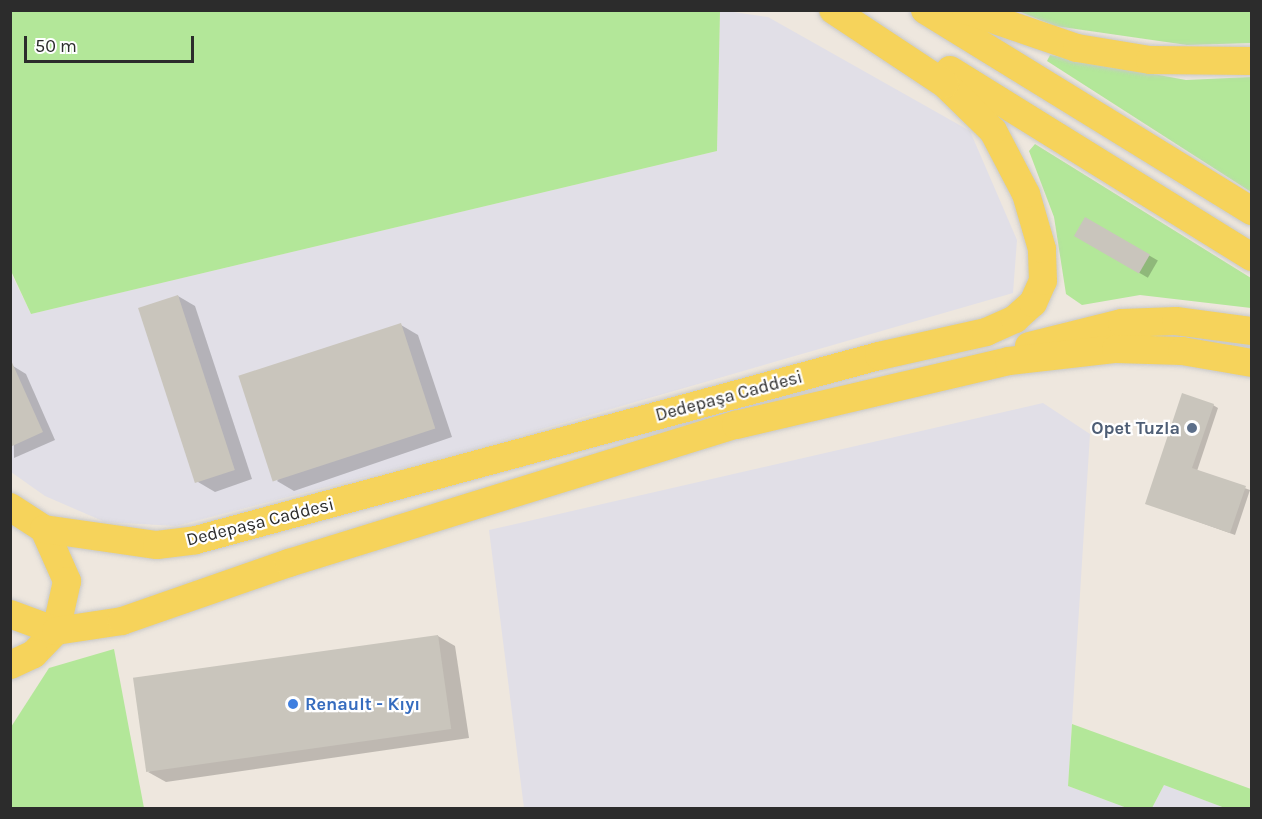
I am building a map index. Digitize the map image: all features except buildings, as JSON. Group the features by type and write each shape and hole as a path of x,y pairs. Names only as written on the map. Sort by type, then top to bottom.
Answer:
{"main road":[{"name":"Dedepaşa Caddesi","path":"44,529 157,545 196,540 879,356 986,332 1015,319 1033,303 1043,281 1042,249 1026,194 993,131 945,84 833,10"},
{"path":"840,10 1022,112 1251,257"},
{"path":"925,10 1251,211"},
{"path":"966,10 1077,48 1150,60 1251,60"},
{"path":"890,389 1070,333 1122,323 1176,321 1251,331"},
{"name":"Dedepaşa Caddesi","path":"10,614 56,631 122,621 289,563 736,424 1009,361 1116,349 1182,351 1251,363"},
{"path":"10,688 22,660 56,631 67,581 44,529 13,510"}],"shaded area":[{"path":"720,10 768,17 970,131 1017,240 1013,293 466,451 176,526 105,522 45,496 11,472 10,271 31,314 717,151"},
{"path":"1043,403 1090,434 1068,786 1127,808 524,808 489,530"},
{"path":"1164,785 1225,808 1152,808"}],"green space":[{"path":"11,10 720,11 717,151 31,314 11,271"},
{"path":"1018,11 1251,11 1251,43 1187,45 1055,26"},
{"path":"1050,55 1186,80 1251,77 1251,192 1047,61"},
{"path":"1035,144 1251,278 1251,308 1140,295 1082,305 1066,294 1054,217 1029,151"},
{"path":"114,649 144,808 11,808 11,727 49,668"},
{"path":"1072,724 1251,789 1251,808 1225,808 1164,785 1152,808 1127,808 1068,786"}],"place":[{"name":"Opet Tuzla","path":"1192,428"},
{"name":"Renault - Kıyı","path":"293,704"}]}
